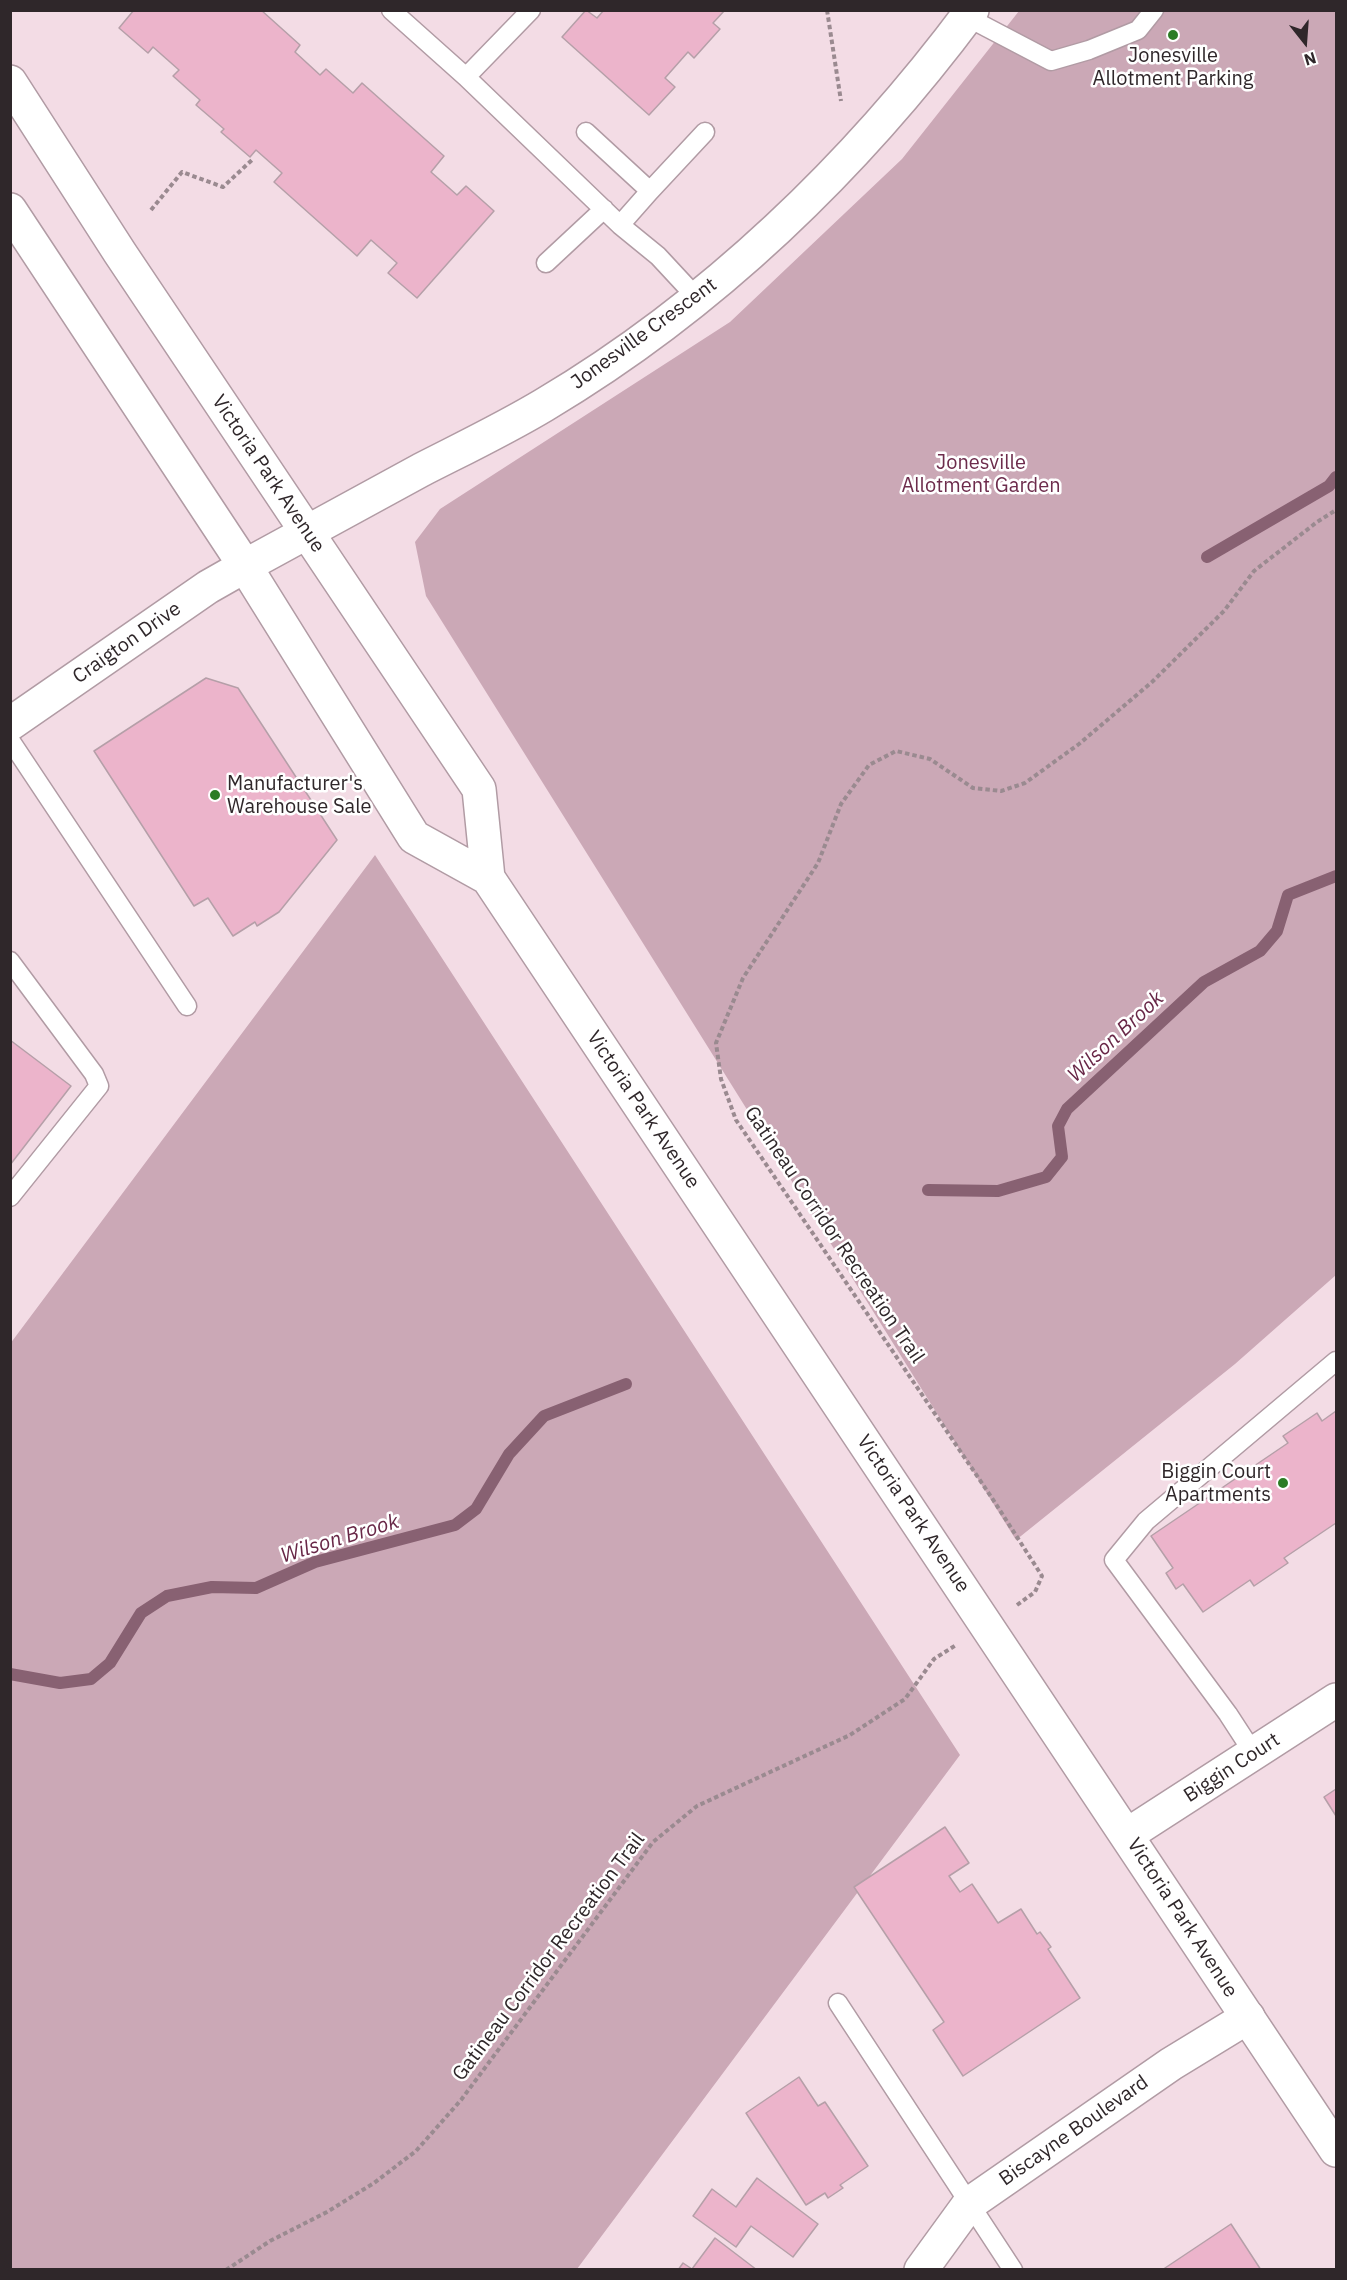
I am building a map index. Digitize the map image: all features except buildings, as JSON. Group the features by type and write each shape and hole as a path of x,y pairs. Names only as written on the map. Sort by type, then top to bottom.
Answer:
{"main road":[{"name":"Jonesville Crescent","path":"245,566 544,405 622,354 697,298 791,217 878,125 970,14"},
{"name":"Victoria Park Avenue","path":"10,82 120,253 479,789 488,878"},
{"name":"Victoria Park Avenue","path":"10,210 245,566 414,837 488,878 1336,2150"},
{"name":"Craigton Drive","path":"10,724 208,587 245,566"},
{"name":"Biggin Court","path":"1127,1835 1336,1700"},
{"name":"Biscayne Boulevard","path":"921,2270 969,2204 1171,2064 1248,2017"}],"lane":[{"path":"391,10 466,77 620,225 658,256 697,298"},
{"path":"466,77 531,10"},
{"path":"970,14 1051,61 1089,50 1138,30 1154,10"},
{"path":"586,132 650,191"},
{"path":"620,225 705,132"},
{"path":"546,263 604,209"},
{"path":"10,740 187,1006"},
{"path":"10,961 94,1074 99,1086 10,1197"},
{"path":"1254,1754 1228,1714 1114,1560 1146,1521 1336,1361"},
{"path":"838,2003 1013,2270"}],"path":[{"path":"827,10 841,102"},
{"path":"151,210 182,172 223,188 252,159"},
{"name":"Gatineau Corridor Recreation Trail","path":"1035,1592 1042,1576 736,1120 721,1079 716,1043 743,978 818,863 841,804 869,765 896,751 930,759 973,788 1001,791 1025,783 1079,744 1152,682 1224,611 1254,571 1336,510"},
{"name":"Gatineau Corridor Recreation Trail","path":"226,2270 270,2241 327,2212 374,2183 416,2151 461,2100 653,1842 697,1806 850,1735 905,1699 934,1659"}],"green space":[{"name":"Jonesville Allotment Garden","path":"1019,11 1336,11 1336,1275 1235,1364 1016,1540 426,596 415,542 440,509 730,322 902,159"},
{"path":"375,855 960,1755 577,2269 11,2269 10,1344"}],"waterway":[{"path":"1207,557 1329,486 1336,477"},
{"name":"Wilson Brook","path":"928,1190 998,1191 1046,1177 1062,1157 1058,1126 1067,1109 1204,982 1260,951 1277,931 1288,895 1336,876"},
{"name":"Wilson Brook","path":"10,1674 60,1683 91,1679 110,1663 141,1613 167,1596 212,1587 256,1588 315,1562 455,1525 476,1509 509,1454 544,1416 626,1384"}],"place":[{"name":"Jonesville Allotment Parking","path":"1173,35"},
{"name":"Manufacturer's Warehouse Sale","path":"215,795"},
{"name":"Biggin Court Apartments","path":"1283,1483"}]}
